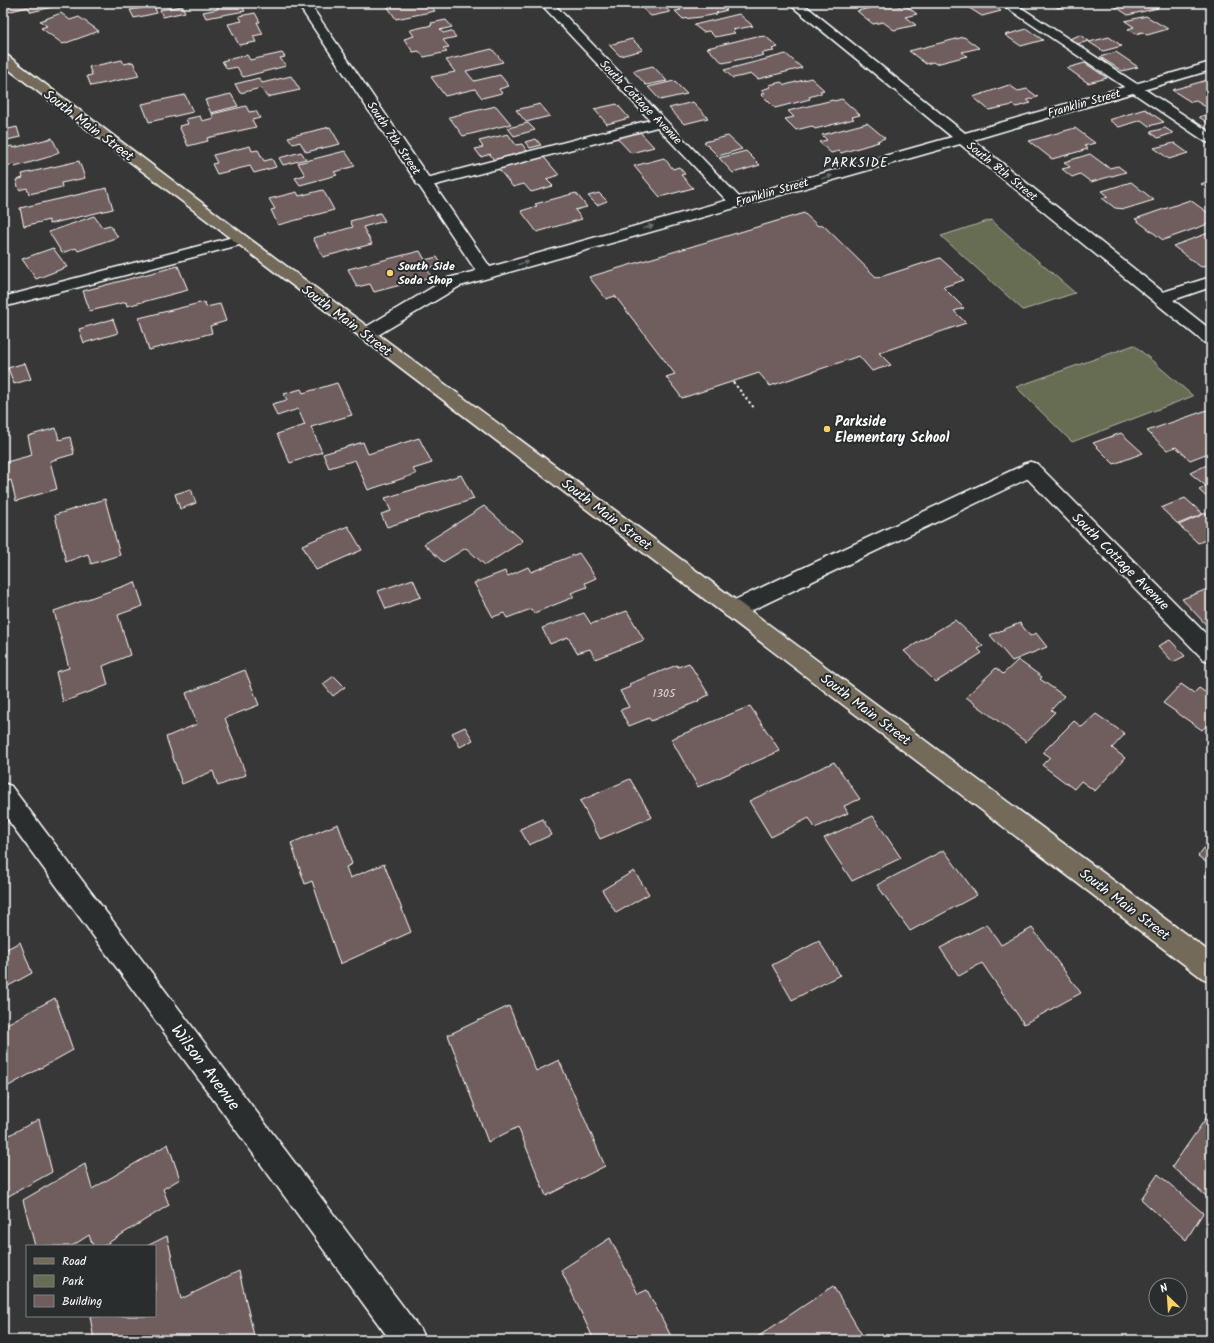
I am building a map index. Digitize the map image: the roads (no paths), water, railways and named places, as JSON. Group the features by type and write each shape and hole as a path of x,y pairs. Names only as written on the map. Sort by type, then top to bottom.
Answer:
{"main road":[{"name":"South Main Street","path":"5,64 367,334 1211,969"}],"street":[{"name":"South 7th Street","path":"303,3 486,273"},
{"name":"South Cottage Avenue","path":"546,3 736,202"},
{"name":"South 8th Street","path":"794,3 1211,339"},
{"path":"1006,3 1211,139"},
{"name":"Franklin Street","path":"367,334 454,282 962,139 1211,66"},
{"path":"424,183 660,122"},
{"path":"3,302 241,240"},
{"path":"1161,298 1211,282"},
{"name":"South Cottage Avenue","path":"733,610 1030,469 1211,653"},
{"name":"Wilson Avenue","path":"3,794 409,1340"}],"place":[{"name":"South Side Soda Shop","path":"390,273"},
{"name":"Parkside Elementary School","path":"827,429"}],"district":[{"name":"PARKSIDE","path":"856,162"}]}
